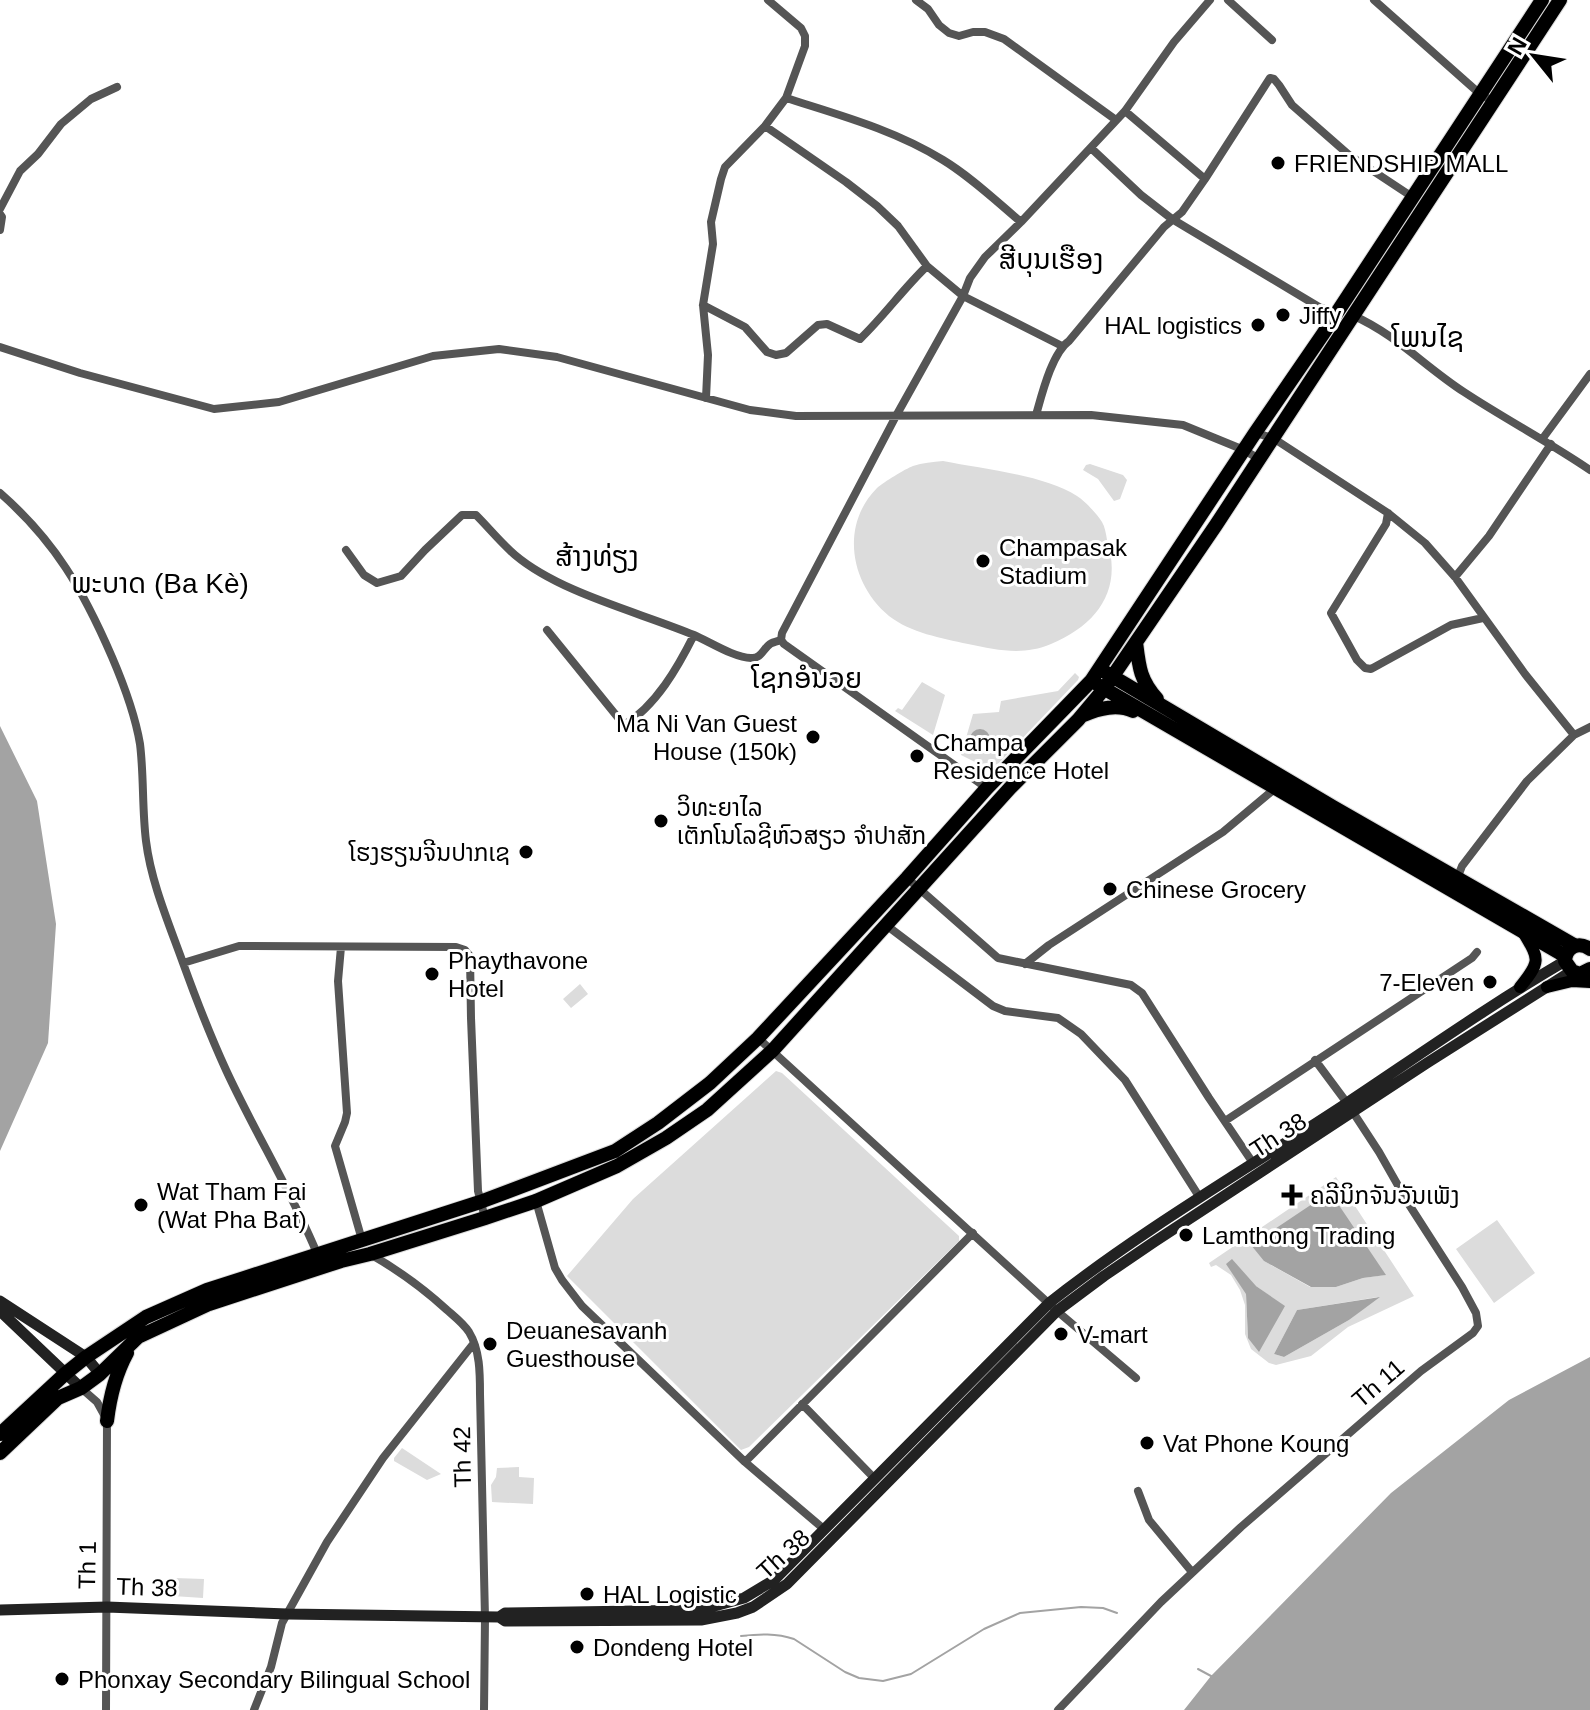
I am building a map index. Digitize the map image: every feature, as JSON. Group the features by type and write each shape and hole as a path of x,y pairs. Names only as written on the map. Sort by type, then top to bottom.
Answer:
{"highway":[{"path":"0,1434 66,1373 146,1317 207,1290 319,1261 341,1261 370,1254 536,1201 617,1166 666,1138 707,1110 773,1050 1108,683 1353,316 1480,94 1542,0"},
{"path":"0,1453 58,1398 81,1388 100,1374 138,1337 362,1240 480,1202 615,1151 701,1090 758,1038 1095,675 1336,312 1494,102 1560,0"},
{"path":"1136,642 1140,673 1161,714"},
{"path":"1095,675 1577,952"},
{"path":"1080,717 1096,709 1125,707 1161,714"},
{"path":"1454,883 1522,930 1577,952"},
{"path":"1577,952 1580,974 1589,974"},
{"path":"107,1421 116,1377 138,1337"}],"main road":[{"path":"1520,987 1535,969 1537,961 1522,930"},
{"path":"1547,987 1589,974"}],"street":[{"path":"706,398 708,355 703,305 713,244 711,222 721,179 725,167 765,126 786,98 805,46 805,36 796,23 768,0"},
{"path":"916,0 949,33 959,36 985,32 1004,39 1116,120"},
{"path":"1000,801 987,788 784,644 782,633 970,278 985,257 1125,111 1174,42 1210,0"},
{"path":"1228,0 1272,40"},
{"path":"1374,0 1480,94 1494,102"},
{"path":"1036,415 1062,346 1172,219 1182,212 1270,78 1279,85 1292,105 1349,155 1418,201"},
{"path":"0,230 0,211 20,171 61,124 91,99 117,87"},
{"path":"786,98 881,129 931,153 954,166 1021,222"},
{"path":"1125,111 1205,179"},
{"path":"765,126 877,206 904,233 927,266 963,296 1062,346"},
{"path":"1091,148 1172,219 1319,307 1353,316 1389,334 1461,390 1590,470"},
{"path":"703,305 745,327 767,352 776,355 786,353 818,325 827,324 860,339 927,266"},
{"path":"0,347 80,373 214,409 279,402 433,356 499,349 557,357 750,410 796,416 1091,415 1183,425 1259,459"},
{"path":"1455,577 1489,536 1590,374"},
{"path":"1255,433 1273,438 1388,513 1425,543 1455,577 1574,735"},
{"path":"0,493 54,549 88,603 120,676 140,744 146,840 151,869 208,1029 319,1261"},
{"path":"1388,513 1386,524 1331,613 1360,664 1371,669 1451,625 1483,618"},
{"path":"346,550 364,575 377,583 401,576 462,515 476,515 514,555 555,580 738,655 752,659 771,643 781,640"},
{"path":"547,630 624,725 654,699 681,661 694,635"},
{"path":"1454,883 1462,866 1527,781 1574,735 1590,727"},
{"path":"1025,964 1049,945 1223,832 1279,783"},
{"path":"907,878 998,958 1131,985 1142,993 1253,1163"},
{"path":"886,925 993,1006 1005,1011 1058,1018 1081,1034 1125,1080 1200,1198"},
{"path":"183,963 239,946 456,947 469,952 478,1191 485,1218"},
{"path":"341,947 338,981 347,1113 335,1146 362,1240"},
{"path":"1225,1121 1477,952"},
{"name":"Th 38","path":"0,1610 107,1607 485,1618 499,1617 505,1613 700,1610 730,1603 774,1580 1091,1270 1253,1163 1427,1063 1547,987 1577,952"},
{"name":"Th 38","path":"499,1617 505,1621 701,1620 753,1607 787,1584 807,1564 1053,1307 1104,1276 1350,1108 1471,1019 1577,952"},
{"path":"758,1038 1053,1307 1136,1378"},
{"name":"Th 11","path":"1058,1710 1192,1572 1241,1527 1421,1371 1478,1326 1476,1313 1462,1287 1350,1108 1315,1060"},
{"path":"536,1201 555,1268 582,1306 745,1462 825,1530"},
{"path":"745,1462 973,1233"},
{"path":"254,1710 271,1667 282,1623 327,1542 383,1458 474,1343 462,1323 429,1294 396,1268 370,1254"},
{"path":"0,1301 86,1357 100,1374"},
{"path":"0,1311 97,1402 107,1421"},
{"name":"Th 42","path":"474,1343 480,1394 484,1710"},
{"name":"Th 1","path":"100,1374 107,1394 106,1710"},
{"path":"802,1404 875,1479"},
{"path":"1138,1491 1149,1520 1192,1572"}],"shaded area":[{"name":"Champasak Stadium","path":"943,461 1048,483 1077,496 1097,515 1105,531 1111,575 1102,604 1081,627 1041,648 1000,650 917,631 889,616 876,603 865,588 854,554 854,536 865,503 877,488 905,470"},
{"path":"1090,464 1123,475 1127,480 1120,499 1114,501 1098,479 1083,470"},
{"path":"1075,673 1078,680 996,766 989,769 961,755 973,714 999,712 1001,701 1058,691"},
{"path":"922,682 945,695 933,735 895,711 898,708 902,710"},
{"path":"0,726 37,801 56,924 48,1043 0,1151"},
{"path":"980,729 987,732 990,739 987,746 980,749 973,746 970,739 973,732"},
{"path":"580,984 588,994 571,1008 563,999"},
{"path":"776,1071 782,1073 959,1236 959,1241 749,1447 741,1450 567,1276 633,1199"},
{"path":"1336,1177 1414,1296 1348,1327 1311,1356 1276,1365 1251,1349 1245,1334 1245,1305 1240,1290 1231,1275 1216,1265 1211,1267 1209,1263","holes":["1264,1261 1385,1275 1336,1287 1310,1287","1256,1286 1284,1306 1248,1338 1246,1294","1378,1297 1349,1320 1284,1357 1274,1354 1297,1310"]},
{"path":"1330,1192 1386,1275 1363,1278 1336,1287 1311,1287 1264,1261 1251,1245"},
{"path":"1497,1220 1535,1273 1494,1303 1456,1249"},
{"path":"1232,1259 1256,1286 1285,1306 1259,1352 1248,1338 1246,1294 1226,1264"},
{"path":"1380,1297 1349,1320 1284,1357 1274,1354 1297,1310"},
{"path":"1590,1357 1590,1710 1184,1710 1211,1676 1391,1493 1509,1400"},
{"path":"402,1448 441,1474 427,1480 394,1461"},
{"path":"519,1467 519,1477 534,1478 533,1504 492,1502 491,1485 497,1468"},
{"path":"174,1578 204,1579 203,1598 173,1596"}],"waterway":[{"path":"741,1636 768,1634 794,1639 845,1672 859,1678 883,1681 911,1674 984,1629 1020,1613 1081,1607 1103,1608 1117,1613"},
{"path":"1198,1669 1211,1676"}],"place":[{"name":"FRIENDSHIP MALL","path":"1278,163"},
{"name":"Jiffy","path":"1283,315"},
{"name":"HAL logistics","path":"1258,325"},
{"name":"Champasak Stadium","path":"983,561"},
{"name":"Ma Ni Van Guest House (150k)","path":"813,737"},
{"name":"Champa Residence Hotel","path":"917,756"},
{"name":"ວິທະຍາໄລ ເຕັກໂນໂລຊີຫົວສຽວ ຈຳປາສັກ","path":"661,821"},
{"name":"ໂຮງຮຽນຈີນປາກເຊ","path":"526,852"},
{"name":"Chinese Grocery","path":"1110,889"},
{"name":"Phaythavone Hotel","path":"432,974"},
{"name":"7-Eleven","path":"1490,982"},
{"name":"ຄລີນິກຈັນວັນເພັງ","path":"1292,1195"},
{"name":"Wat Tham Fai (Wat Pha Bat)","path":"141,1205"},
{"name":"Lamthong Trading","path":"1186,1235"},
{"name":"V-mart","path":"1061,1334"},
{"name":"Deuanesavanh Guesthouse","path":"490,1344"},
{"name":"Vat Phone Koung","path":"1147,1443"},
{"name":"HAL Logistic","path":"587,1594"},
{"name":"Dondeng Hotel","path":"577,1647"},
{"name":"Phonxay Secondary Bilingual School","path":"62,1679"}],"district":[{"name":"ສີບຸນເຮືອງ","path":"1051,259"},
{"name":"ໂພນໄຊ","path":"1428,337"},
{"name":"ສ້າງທ່ຽງ","path":"597,556"},
{"name":"ພະບາດ (Ba Kè)","path":"160,583"},
{"name":"ໂຊກອໍນວຍ","path":"807,678"}]}
